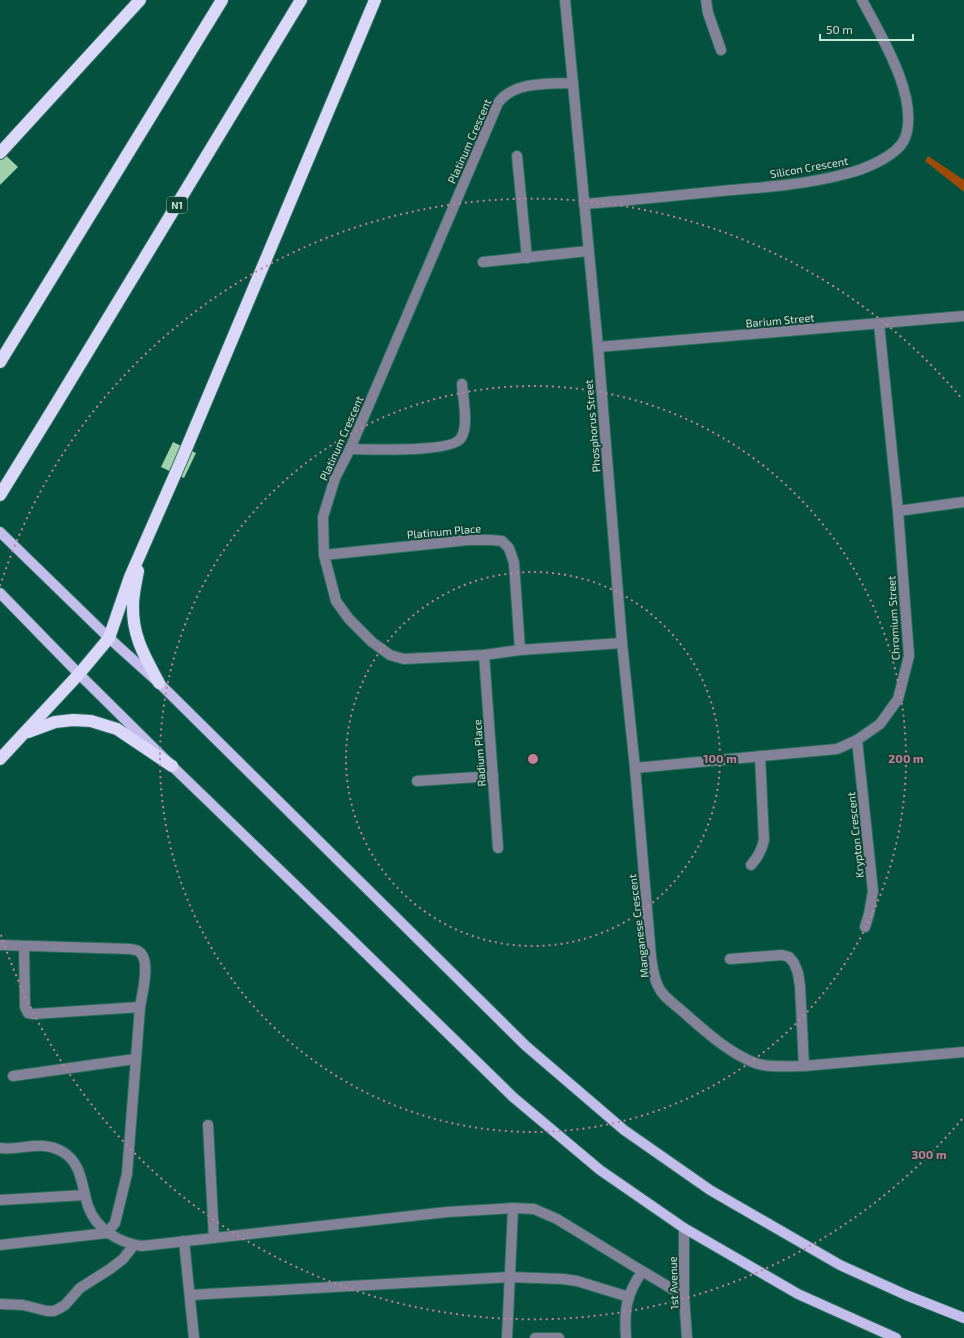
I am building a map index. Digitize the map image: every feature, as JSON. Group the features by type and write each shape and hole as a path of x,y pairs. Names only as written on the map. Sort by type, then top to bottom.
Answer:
{"highway":[{"path":"0,153 140,0"},
{"path":"0,362 222,0"},
{"name":"N1","path":"0,495 300,0"},
{"path":"0,759 79,674 109,638 130,577 184,454 375,0"},
{"path":"141,552 133,604 134,622 138,643 159,683"},
{"path":"21,736 36,728 55,722 73,720 90,721 117,730 172,766"}],"main road":[{"path":"0,532 109,638 159,683 526,1046 624,1130 710,1190 840,1265 906,1295 964,1318"},
{"path":"0,593 172,766 513,1097 600,1170 684,1228 798,1294 896,1338"}],"street":[{"path":"565,0 573,83"},
{"path":"706,0 710,19 721,50"},
{"name":"Silicon Crescent","path":"584,204 785,185 845,174 878,162 892,154 901,145 905,138 908,120 905,95 895,64 862,0"},
{"name":"Phosphorus Street","path":"573,83 598,347 622,643 635,768"},
{"name":"Platinum Crescent","path":"573,83 542,84 517,88 508,92 498,103 350,449 335,478 323,517 324,555 336,601 349,619 372,642 390,654 404,659 484,655 520,650 622,643"},
{"path":"517,156 527,258"},
{"path":"483,262 588,251"},
{"name":"Barium Street","path":"598,347 964,316"},
{"name":"Chromium Street","path":"635,768 837,749 857,740 880,724 898,699 909,656 898,510 879,324"},
{"path":"350,449 430,449 455,444 461,439 464,431 465,414 462,384"},
{"path":"898,510 964,502"},
{"name":"Platinum Place","path":"324,555 468,540 502,541 509,548 514,563 520,650"},
{"name":"Radium Place","path":"484,655 498,848"},
{"name":"Krypton Crescent","path":"857,740 873,891 865,927"},
{"path":"751,865 758,856 764,840 760,756"},
{"name":"Manganese Crescent","path":"635,768 652,969 658,987 667,998 715,1040 737,1054 756,1063 768,1065 804,1066 964,1052"},
{"path":"417,781 493,776"},
{"path":"0,945 138,950 144,958 146,964 140,1007 127,1174 115,1223 107,1233 0,1245"},
{"path":"24,946 25,1007 28,1012 33,1014 140,1007"},
{"path":"730,958 782,955 789,957 794,963 798,973 800,986 804,1066"},
{"path":"13,1076 136,1059"},
{"path":"208,1124 214,1238"},
{"path":"0,1148 7,1149 36,1145 51,1147 63,1152 72,1159 78,1169 88,1208 98,1224 107,1233 124,1242 134,1245 142,1246 447,1212 513,1208 534,1209 557,1219 642,1272 684,1296"},
{"path":"0,1200 85,1195"},
{"path":"507,1338 513,1208"},
{"name":"1st Avenue","path":"684,1228 684,1296 687,1338"},
{"path":"184,1241 194,1338"},
{"path":"0,1304 23,1305 54,1311 65,1305 80,1288 123,1259 134,1245"},
{"path":"626,1338 625,1311 633,1285 642,1272"},
{"path":"190,1295 510,1277 577,1281 629,1297"},
{"path":"535,1338 559,1338"}],"shaded area":[{"path":"928,156 964,180 964,192 925,161"}],"building":[{"path":"0,150 18,167 0,185"},
{"path":"173,442 196,453 184,478 161,467"}]}
